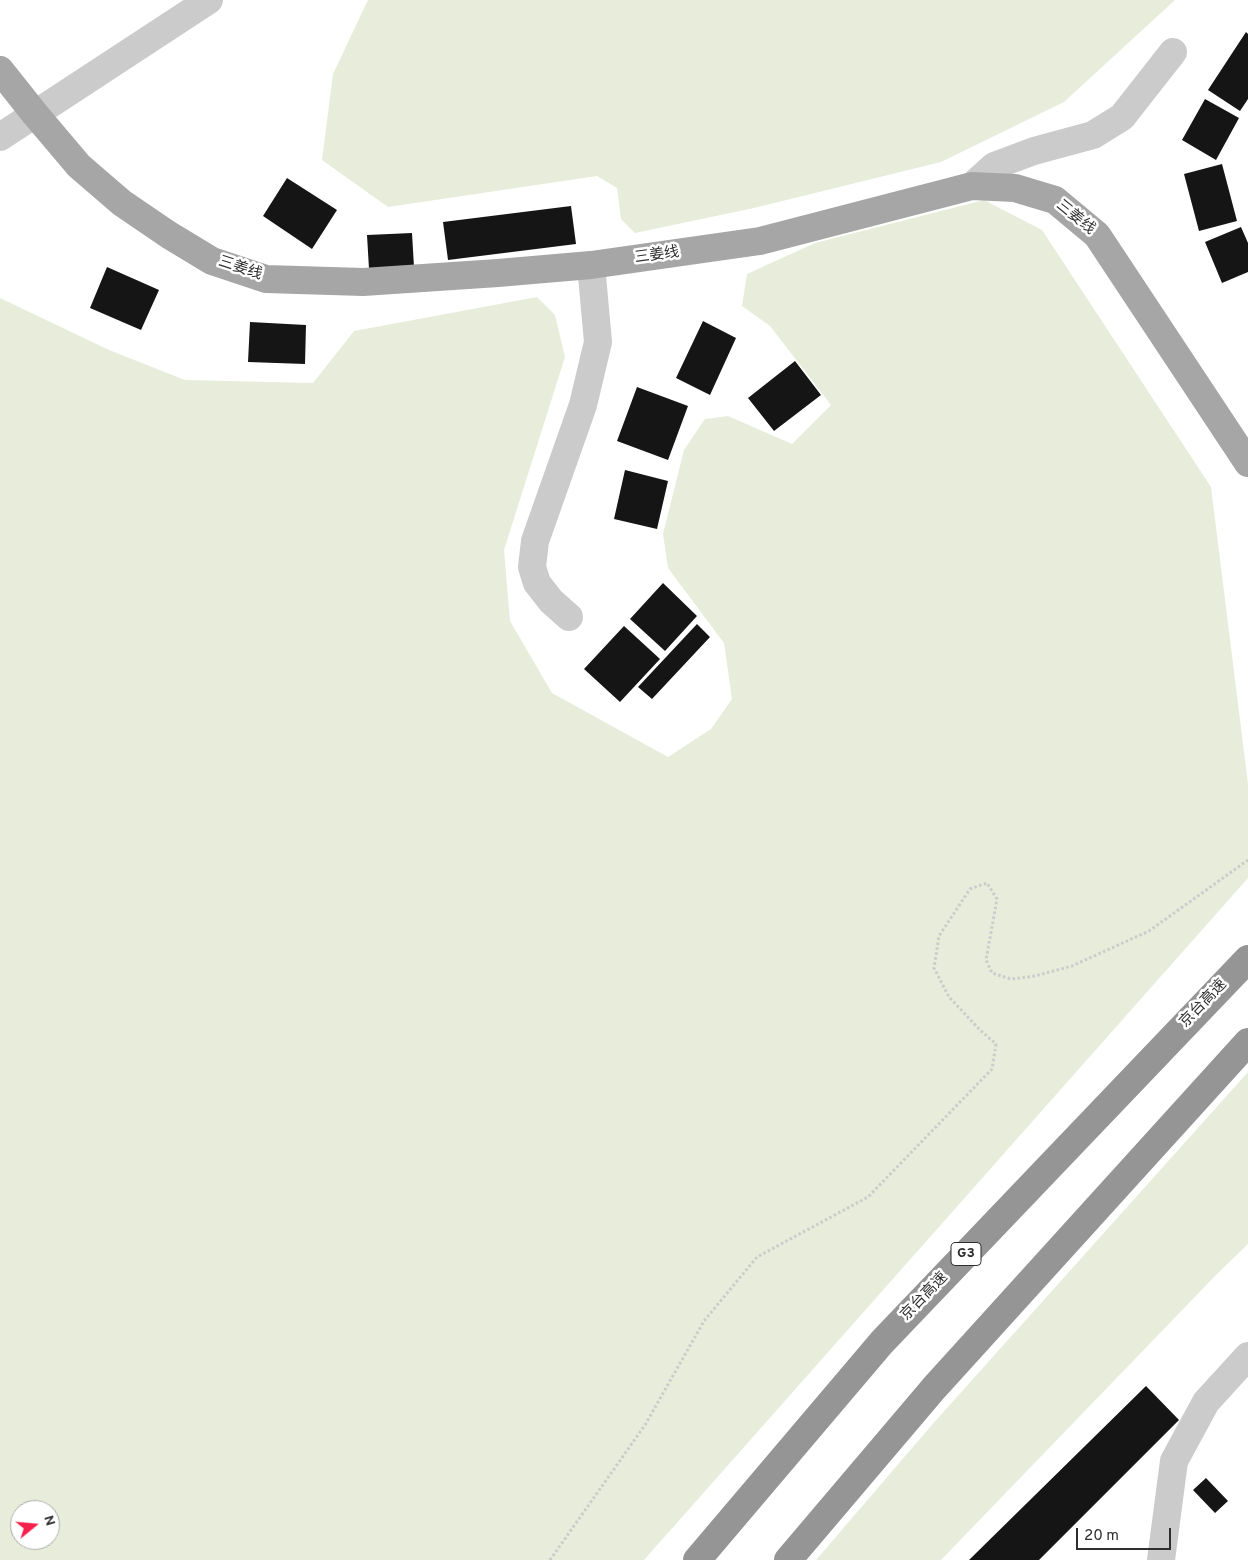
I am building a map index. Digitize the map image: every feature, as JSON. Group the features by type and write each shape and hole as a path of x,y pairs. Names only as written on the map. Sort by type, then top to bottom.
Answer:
{"highway":[{"name":"京台高速","path":"697,1560 882,1342 1248,959"},
{"path":"788,1560 934,1388 1248,1042"}],"main road":[{"name":"三姜线","path":"0,70 34,114 79,166 122,203 212,261 266,278 363,282 591,265 760,241 972,186 1015,188 1055,200 1097,235 1248,464"}],"street":[{"path":"0,137 209,0"},
{"path":"972,186 994,166 1034,151 1093,135 1122,117 1174,52"},
{"path":"570,617 551,601 537,582 532,567 534,541 583,405 598,342 591,265"},
{"path":"1160,1560 1174,1461 1206,1402 1248,1356"}],"path":[{"path":"550,1560 645,1425 704,1321 757,1256 868,1197 992,1069 996,1044 980,1030 949,996 934,968 939,936 970,889 987,883 997,899 986,960 992,973 1011,979 1035,976 1072,966 1148,931 1248,860"}],"green space":[{"path":"368,0 1175,0 1064,102 941,162 754,208 635,233 621,219 617,188 597,176 388,207 322,160 333,74"},
{"path":"984,200 1042,230 1211,487 1248,784 1248,878 644,1560 0,1560 0,298 109,350 185,380 313,383 354,331 537,297 555,315 565,357 504,550 510,621 552,693 668,757 711,729 732,699 724,643 668,568 663,534 684,450 705,419 728,416 792,444 831,405 770,326 742,306 747,274 815,243"},
{"path":"1248,1072 1248,1244 941,1560 816,1560 930,1427"}],"building":[{"path":"1246,32 1248,34 1248,99 1240,111 1208,90"},
{"path":"1205,99 1239,118 1216,160 1182,140"},
{"path":"1222,164 1237,221 1199,231 1184,174"},
{"path":"287,178 337,210 312,249 263,216"},
{"path":"571,206 576,244 448,260 443,222"},
{"path":"1241,227 1248,243 1248,272 1222,283 1205,242"},
{"path":"412,233 414,267 369,269 367,235"},
{"path":"107,267 159,290 141,330 90,308"},
{"path":"703,321 736,338 710,395 676,378"},
{"path":"250,322 306,325 305,364 248,362"},
{"path":"795,361 821,395 774,431 748,398"},
{"path":"637,387 688,406 668,460 617,441"},
{"path":"625,470 668,481 657,529 614,519"},
{"path":"663,583 697,616 665,651 630,619"},
{"path":"697,624 710,637 652,699 638,687"},
{"path":"624,626 660,659 620,702 584,669"},
{"path":"1146,1386 1179,1420 1039,1560 969,1560"},
{"path":"1206,1478 1228,1501 1215,1513 1193,1490"}]}
